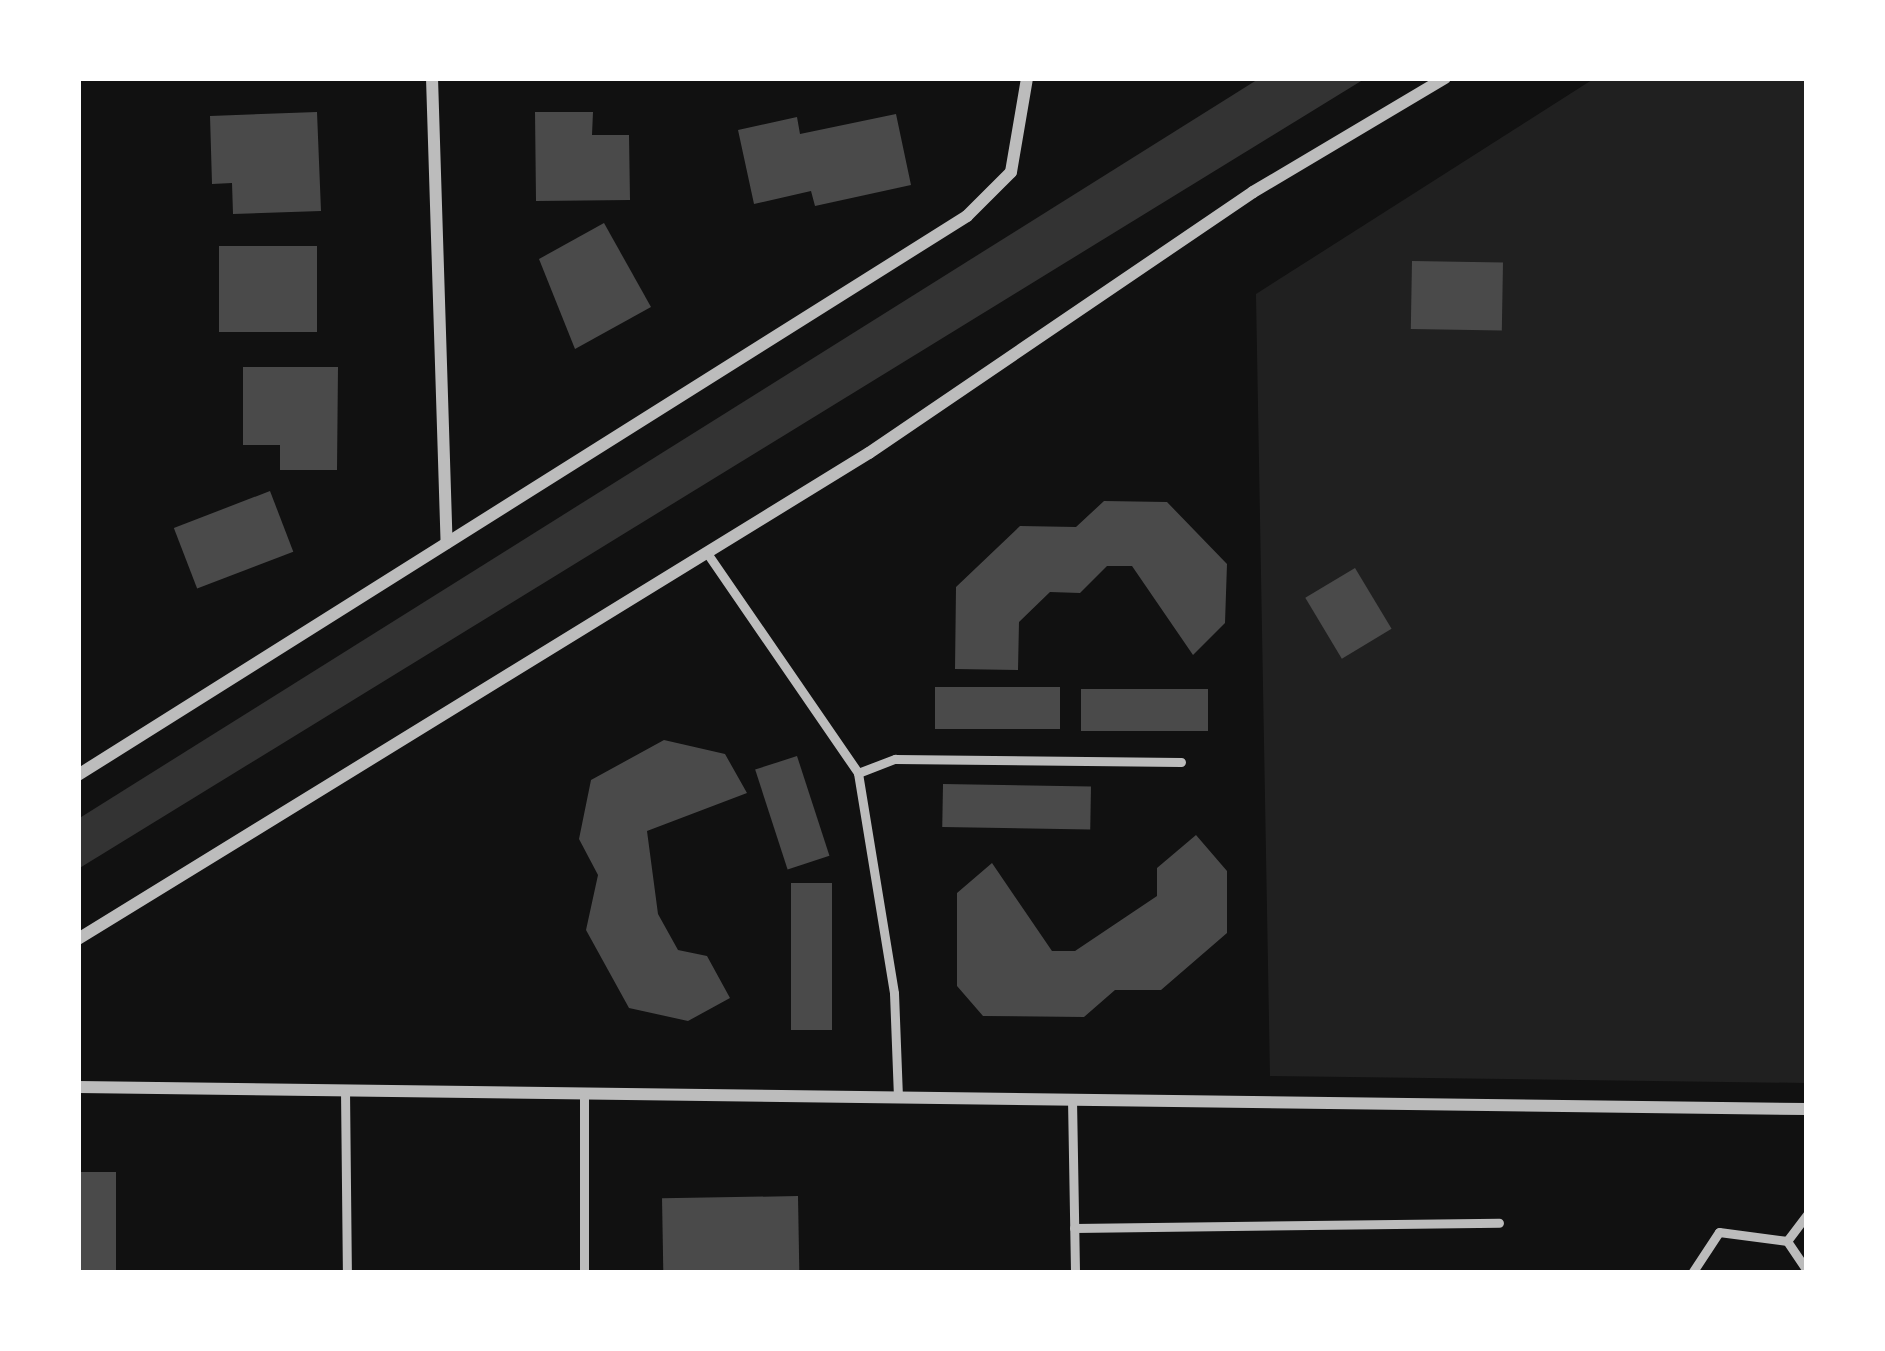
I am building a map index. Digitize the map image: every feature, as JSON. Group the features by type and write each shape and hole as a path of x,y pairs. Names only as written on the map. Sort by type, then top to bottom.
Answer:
{"street":[{"path":"432,78 446,543"},
{"path":"78,775 968,216 1011,172 1027,123 1028,78"},
{"path":"78,939 707,553 1444,78"},
{"path":"78,1087 1807,1108"}],"lane":[{"path":"707,553 858,773 898,1097"},
{"path":"858,773 895,759 1181,762"},
{"path":"345,1090 347,1273"},
{"path":"584,1093 584,1273"},
{"path":"1072,1100 1076,1273"},
{"path":"1787,1241 1807,1214"},
{"path":"1074,1228 1499,1223"},
{"path":"1692,1273 1719,1232 1787,1241 1807,1270"}],"shaded area":[{"path":"1260,78 1366,78 78,869 78,819"},
{"path":"1595,78 1807,78 1807,1083 1270,1076 1256,294"}],"building":[{"path":"317,112 321,211 233,214 232,183 212,184 210,116"},
{"path":"535,112 593,112 592,135 629,135 630,200 536,201"},
{"path":"896,114 911,185 815,206 811,191 754,204 738,130 797,117 800,134"},
{"path":"604,223 651,307 575,349 539,259"},
{"path":"219,246 317,246 317,332 219,332"},
{"path":"1412,261 1503,263 1502,331 1411,329"},
{"path":"243,367 338,367 337,470 280,470 280,445 243,445"},
{"path":"270,491 293,552 197,589 174,528"},
{"path":"1104,501 1167,502 1227,564 1225,623 1193,655 1132,566 1107,566 1080,593 1050,592 1019,622 1018,670 955,669 956,587 1020,526 1076,527"},
{"path":"1355,568 1392,629 1342,659 1305,598"},
{"path":"935,687 1060,687 1060,729 935,729"},
{"path":"1081,689 1208,689 1208,731 1081,731"},
{"path":"664,740 725,754 747,793 647,831 658,914 678,950 707,956 730,998 688,1021 629,1008 586,930 598,875 579,839 591,780"},
{"path":"797,756 829,856 788,869 755,770"},
{"path":"943,784 1091,787 1090,830 942,827"},
{"path":"1196,835 1227,871 1227,933 1161,990 1115,990 1084,1017 983,1016 957,986 957,893 992,863 1052,951 1075,951 1157,896 1157,868"},
{"path":"791,883 832,883 832,1030 791,1030"},
{"path":"78,1172 116,1172 116,1272 78,1272"},
{"path":"798,1196 799,1273 663,1273 662,1198"}]}
